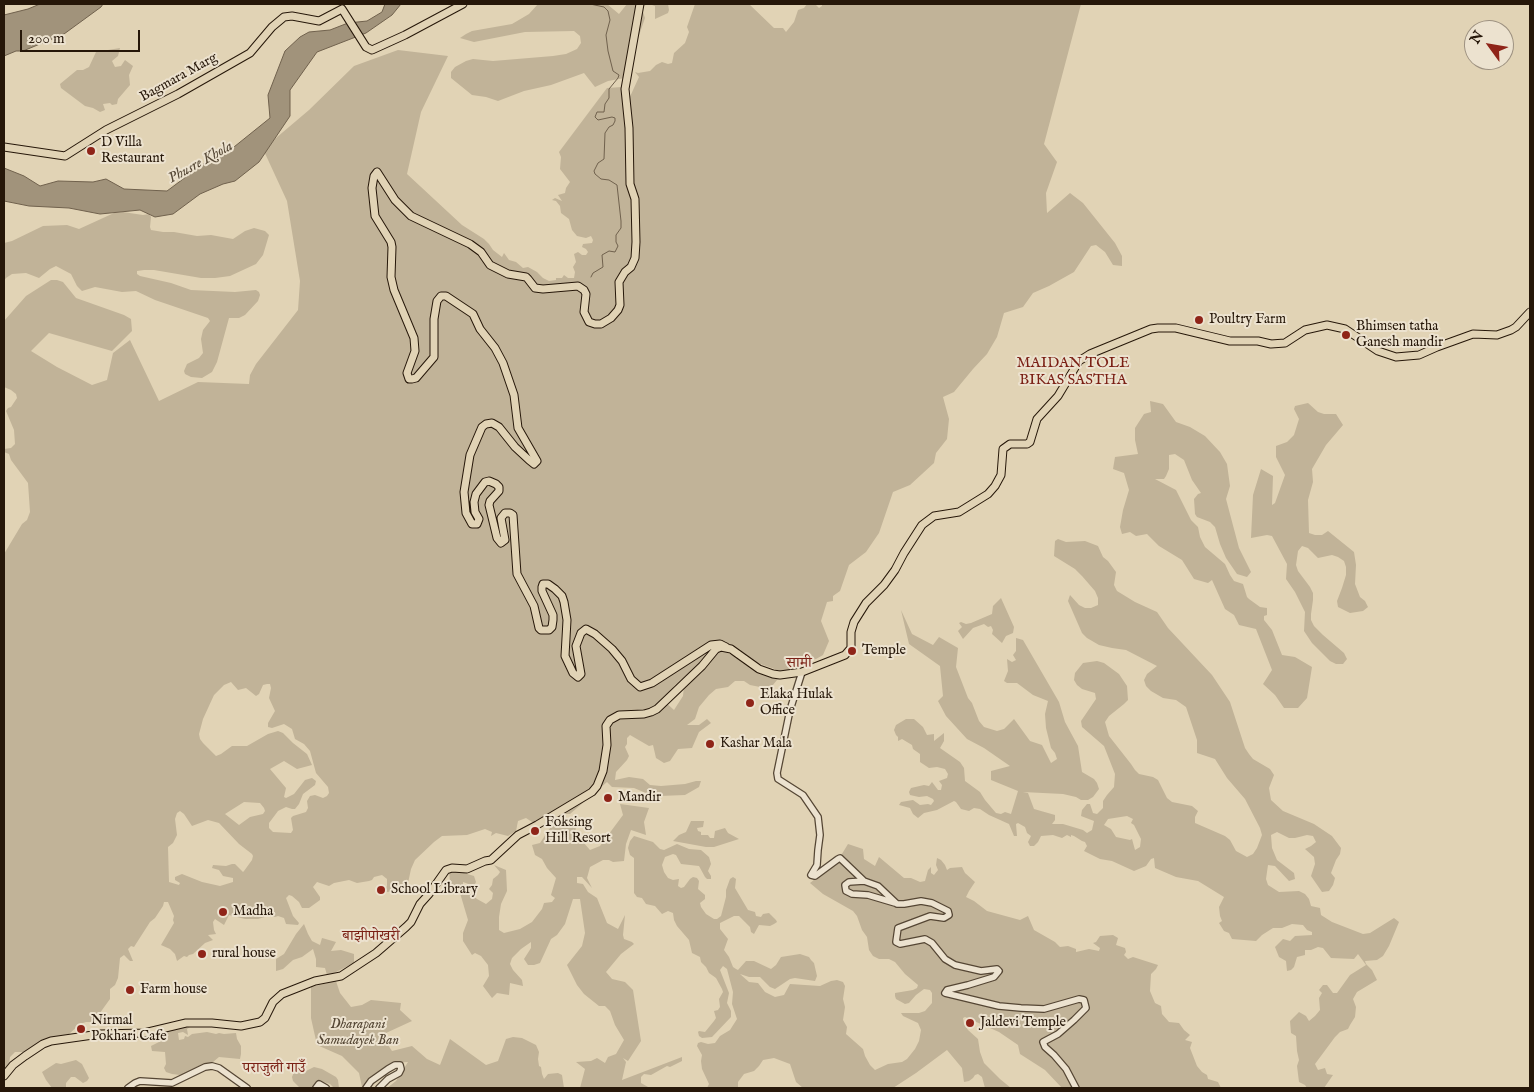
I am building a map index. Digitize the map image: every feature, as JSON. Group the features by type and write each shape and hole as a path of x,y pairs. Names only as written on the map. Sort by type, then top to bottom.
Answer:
{"main road":[{"name":"Bagmara Marg","path":"4,147 65,156 106,130 178,94 250,53 272,27 284,17 292,16 320,21 342,10 369,49 375,49 463,4"},
{"path":"640,4 625,89 629,128 630,184 635,199 636,242 631,267 625,272 619,282 620,304 618,310 606,322 595,324 589,322 584,312 586,294 581,288 574,285 538,289 526,277 508,274 493,268 478,248 411,216 395,200 378,172 376,173 372,188 375,216 391,242 391,277 394,290 416,346 407,376 412,380 416,378 434,358 436,308 439,298 444,296 473,314 480,329 496,348 503,363 514,395 518,428 537,461 534,464 529,460 499,428 492,423 486,424 480,431 470,455 464,492 466,512 472,524 477,524 479,519 475,512 474,502 476,494 485,482 489,481 499,487 499,491 490,501 489,505 497,538 501,543 505,540 501,518 505,513 510,513 513,515 517,574 534,606 539,628 549,630 552,627 553,615 542,591 543,584 548,584 562,596 564,602 567,620 564,656 573,673 578,677 581,674 576,646 581,633 586,629 595,634 612,649 622,661 631,680 640,687 652,683 711,644 720,644 731,649 759,669 780,675 802,672 839,658 849,652 854,622 866,603 884,585 895,570 922,525 934,516 959,512 988,494 1001,475 1003,448 1010,444 1027,444 1030,442 1037,418 1058,396 1079,361 1090,354 1151,329 1176,328 1230,341 1246,340 1280,344 1289,341 1305,330 1328,325 1345,329 1378,351 1396,357 1426,352 1473,334 1497,335 1516,327 1530,312"},
{"path":"4,1076 13,1065 25,1056 51,1041 100,1034 144,1033 186,1024 241,1026 257,1024 265,1018 273,1002 282,994 315,981 341,976 376,953 403,931 411,922 420,904 446,870 467,868 491,860 518,834 538,826 592,792 597,786 603,771 607,746 606,726 610,720 619,714 651,712 657,709 702,666 716,649 726,648"}],"street":[{"path":"802,672 790,710 777,773 778,779 804,795 818,817 820,835 817,864 811,875 815,876 840,858 864,881"},
{"path":"897,904 878,886 864,881 850,882 845,885 846,891 852,894 868,895 897,904 921,901 932,903 948,911 949,915 941,918 930,916 898,928 896,942 900,944 925,939 932,943 945,959 955,965 981,971 996,969 999,971 994,977 946,990 945,993 999,1006 1021,1008 1044,1009 1079,999 1084,1000 1086,1008 1058,1034 1043,1042 1045,1047 1066,1069 1076,1088"},
{"path":"366,1088 379,1075 392,1067 400,1065 401,1069 399,1072 379,1088"},
{"path":"128,1088 140,1081 172,1083 186,1078 205,1067 212,1066 219,1068 247,1088"},
{"path":"316,1088 321,1084 326,1088"}],"green space":[{"path":"538,4 607,4 619,14 627,4 649,4 643,6 642,9 645,18 633,53 630,77 608,81 595,87 584,73 498,101 472,95 451,78 451,72 455,67 473,59 493,61 553,56 566,54 577,49 581,43 580,36 574,31 525,32 474,42 460,38 472,31 512,24 529,14"},
{"path":"649,4 668,4 668,13 655,19 655,6"},
{"path":"695,4 749,4 774,28 783,28 786,32 794,22 798,10 804,8 807,4 815,4 819,8 822,4 1081,4 1044,144 1057,162 1046,193 1047,213 1070,193 1083,203 1115,243 1122,256 1122,266 1113,265 1105,252 1096,245 1091,246 1074,272 1033,293 1023,307 1004,313 997,337 987,354 954,392 943,397 949,419 947,439 936,453 934,463 910,485 893,492 879,533 866,552 849,565 840,591 833,596 833,601 827,602 821,621 829,641 823,655 810,660 804,665 780,671 752,661 725,641 695,670 675,685 663,700 674,710 683,696 684,686 702,672 719,651 723,650 747,664 788,675 777,680 768,691 744,681 735,681 728,687 716,689 699,707 695,719 687,725 699,725 707,719 711,723 699,732 692,748 678,749 670,761 664,763 656,758 653,745 649,746 630,735 627,738 625,747 629,756 616,772 615,780 629,777 643,779 650,785 661,786 701,781 699,787 685,795 659,796 634,788 612,787 607,782 570,814 566,814 564,811 599,784 611,725 625,716 625,712 616,713 611,716 605,754 595,781 583,795 571,803 564,804 538,822 532,822 526,818 518,821 516,831 508,836 496,833 491,836 492,832 485,829 467,835 442,836 415,860 408,883 400,890 385,891 387,879 382,875 374,877 369,881 357,883 349,880 329,886 317,882 313,887 320,900 309,908 302,908 299,902 292,896 289,895 286,898 293,916 299,923 298,925 286,924 284,918 278,916 245,919 229,915 224,925 215,919 213,922 216,934 208,935 213,940 205,943 193,954 187,957 184,956 177,961 175,954 170,949 161,945 174,923 174,916 168,902 164,902 134,947 131,946 128,949 133,961 130,961 124,955 120,958 118,978 115,985 110,989 110,999 97,1017 91,1022 80,1024 69,1034 51,1038 23,1052 15,1052 10,1057 9,1065 4,1074 4,554 22,524 27,520 30,512 28,483 11,460 9,454 4,452 4,449 11,448 15,444 14,430 6,411 17,398 16,394 4,387 4,321 26,296 51,280 57,280 63,282 76,298 131,319 132,331 112,351 49,333 31,351 57,367 92,385 107,380 113,353 130,340 159,401 198,382 249,384 250,375 256,364 298,310 300,281 287,201 263,149 309,110 354,66 398,50 448,56 421,112 407,174 462,225 484,239 502,257 504,253 509,260 516,262 523,268 528,267 549,281 562,278 564,275 568,278 574,278 575,272 573,267 576,262 574,254 578,252 586,255 588,252 582,247 583,244 592,243 593,240 591,236 586,238 577,236 572,230 569,219 561,213 560,206 556,201 552,200 555,198 562,201 558,195 565,193 570,182 560,169 561,157 559,152 607,88 622,87 623,95 628,101 639,77 635,72 650,71 662,62 672,63 674,53 685,43 689,32 687,27","holes":["231,682 238,690 246,688 256,696 263,685 270,684 269,698 275,711 268,723 268,727 272,728 284,724 292,729 295,739 304,744 310,751 316,773 328,787 329,793 327,796 323,798 315,795 310,796 307,801 308,808 306,812 291,818 293,830 291,833 273,832 269,828 269,823 278,811 286,807 295,809 303,794 315,785 316,781 312,778 305,780 294,794 286,798 284,797 286,788 270,769 284,761 297,769 312,765 307,754 283,733 278,731 268,734 247,746 232,746 216,756 200,739 199,734 203,719 214,695 224,685","244,802 260,803 265,811 263,814 250,817 239,825 225,814","180,811 184,814 192,826 208,820 219,823 239,844 252,854 252,860 243,872 235,864 226,866 213,865 212,868 219,870 223,876 233,878 233,882 220,886 202,882 182,874 175,877 175,880 180,883 179,885 169,882 168,847 173,843 177,835 175,819"]},
{"path":"120,48 118,56 112,61 115,67 121,66 125,60 133,66 129,75 130,85 118,99 117,104 103,104 105,110 100,112 85,106 61,88 60,84 77,70 89,67 96,52"},
{"path":"114,213 149,214 151,217 151,230 163,232 197,236 211,235 233,239 245,231 254,228 265,231 269,235 263,255 256,264 230,276 201,278 154,270 137,271 137,274 140,276 191,290 235,292 256,290 259,292 258,301 245,315 239,318 229,318 217,362 212,372 202,378 191,377 185,374 184,371 187,364 199,358 203,353 201,339 203,330 210,321 208,318 155,300 136,291 122,292 95,287 82,291 71,274 56,266 39,278 26,273 12,274 4,281 4,243 43,226 67,225 79,229"},
{"path":"1150,401 1163,404 1176,422 1190,427 1205,436 1220,452 1227,464 1230,486 1226,499 1239,548 1251,572 1247,577 1237,574 1226,558 1215,527 1195,514 1194,499 1201,493 1192,480 1184,460 1175,454 1169,455 1169,469 1166,476 1164,479 1155,479 1176,490 1191,520 1198,527 1205,547 1225,564 1234,581 1243,584 1249,599 1260,607 1267,608 1267,615 1264,616 1264,620 1272,630 1282,655 1295,657 1312,667 1307,698 1298,708 1284,708 1275,695 1263,684 1272,670 1256,629 1239,625 1234,615 1225,609 1212,580 1208,583 1194,579 1182,560 1159,546 1147,534 1136,536 1130,532 1122,534 1120,527 1129,490 1124,473 1113,469 1115,457 1138,454 1135,428 1144,414 1151,412"},
{"path":"1308,403 1318,412 1336,414 1343,425 1326,445 1312,469 1313,482 1308,500 1309,533 1322,535 1328,531 1354,552 1356,565 1355,584 1360,597 1368,607 1363,611 1350,613 1338,607 1337,601 1346,575 1346,567 1344,561 1338,557 1332,555 1318,558 1308,548 1302,546 1298,551 1296,565 1313,593 1311,620 1323,635 1344,653 1347,659 1343,664 1336,664 1330,661 1312,643 1304,631 1305,612 1286,579 1287,564 1272,536 1251,538 1253,495 1261,469 1273,476 1272,505 1275,503 1285,475 1276,457 1276,446 1287,442 1294,435 1299,419 1294,409 1295,406"},
{"path":"1058,539 1066,542 1085,541 1098,546 1103,557 1116,572 1114,585 1117,591 1157,612 1168,628 1212,675 1230,702 1245,748 1253,759 1270,769 1274,775 1269,788 1271,800 1283,811 1314,824 1332,836 1341,848 1331,873 1335,878 1333,885 1329,891 1322,892 1311,876 1315,864 1314,857 1305,849 1316,842 1313,836 1289,838 1277,832 1271,835 1272,848 1277,860 1294,873 1295,879 1289,881 1275,866 1268,865 1266,879 1268,885 1279,892 1299,891 1305,894 1311,906 1320,908 1321,915 1332,922 1363,934 1370,933 1394,918 1399,922 1383,956 1377,960 1365,961 1377,980 1357,992 1353,999 1356,1007 1355,1017 1348,1029 1340,1032 1335,1037 1315,1064 1318,1070 1325,1068 1327,1074 1333,1075 1324,1088 1307,1088 1299,1082 1296,1036 1291,1033 1290,1021 1299,1012 1306,1016 1309,1021 1315,1016 1320,1010 1319,998 1322,993 1319,990 1323,985 1327,985 1333,993 1337,993 1350,975 1366,965 1358,954 1354,959 1331,958 1323,948 1318,947 1305,950 1305,955 1297,957 1294,967 1287,971 1286,961 1279,957 1275,947 1283,939 1290,941 1295,936 1312,935 1312,932 1303,925 1292,924 1282,928 1273,928 1256,941 1232,939 1219,923 1222,921 1219,907 1224,897 1198,881 1176,877 1155,868 1154,858 1146,866 1134,871 1084,851 1087,846 1085,842 1071,835 1071,837 1067,835 1062,838 1053,835 1041,836 1034,846 1030,846 1028,842 1031,836 1027,833 1025,827 1018,823 1016,824 1017,836 1014,836 1009,824 980,809 974,808 969,811 961,809 954,801 937,810 924,813 918,818 910,808 899,805 901,802 913,800 920,805 931,805 934,801 927,796 910,795 911,788 924,785 929,786 932,782 938,790 941,790 942,785 939,781 947,778 948,774 945,769 929,768 920,762 920,754 913,749 912,745 902,739 898,741 894,730 896,725 906,719 914,719 923,727 927,735 934,734 934,741 944,733 944,741 940,748 960,762 964,768 965,781 980,792 996,813 1001,814 1005,812 1011,814 1018,791 991,780 991,771 1010,766 967,739 946,716 938,701 943,696 940,666 909,644 901,610 912,634 933,645 939,637 958,648 956,667 968,698 984,727 997,731 1004,729 1014,719 1030,741 1042,745 1051,763 1057,759 1051,748 1046,728 1045,714 1048,701 1033,695 1017,683 1007,683 1004,681 1008,671 1007,659 1012,662 1016,660 1013,655 1016,651 1016,638 1023,640 1059,702 1065,722 1078,746 1082,772 1094,779 1099,789 1088,800 1081,800 1063,794 1023,792 1028,793 1034,809 1055,815 1055,820 1052,824 1063,824 1087,833 1092,830 1094,821 1081,816 1082,810 1087,804 1090,804 1093,813 1097,814 1103,808 1103,801 1114,787 1115,774 1104,746 1082,727 1081,721 1096,699 1095,693 1082,689 1074,680 1075,673 1083,663 1097,661 1104,663 1119,674 1127,686 1128,700 1109,716 1105,722 1109,736 1135,770 1139,774 1158,780 1167,798 1172,802 1192,806 1198,811 1195,823 1225,836 1230,840 1236,851 1247,857 1253,854 1257,848 1262,835 1260,828 1245,799 1227,778 1215,759 1197,753 1197,740 1186,707 1176,700 1163,698 1146,686 1144,680 1147,674 1157,666 1126,650 1099,645 1082,633 1068,601 1070,595 1079,605 1085,608 1098,605 1098,598 1095,591 1075,569 1054,556 1055,541","holes":["1127,816 1133,819 1131,823 1141,839 1140,847 1135,850 1132,839 1116,837 1111,829 1104,825 1108,819"]},
{"path":"1001,598 1014,627 1013,633 1006,636 1002,643 992,634 991,626 988,627 984,624 973,628 963,639 958,631 962,627 959,623 971,623 992,614 993,606"},
{"path":"620,804 649,808 644,822 646,835 631,830 626,844 624,861 613,862 603,860 590,867 587,878 592,888 582,877 577,877 577,883 583,884 588,892 597,898 607,923 618,929 625,915 624,939 634,944 621,954 606,972 612,979 625,982 633,990 641,1041 628,1061 623,1058 626,1062 622,1080 682,1057 682,1061 670,1067 667,1066 651,1075 644,1074 641,1077 641,1083 648,1087 656,1088 580,1088 585,1069 576,1062 591,1061 597,1058 605,1063 608,1057 616,1054 624,1040 615,1025 610,1011 605,1006 599,1006 584,994 567,965 582,946 585,933 580,899 573,899 565,924 557,935 551,939 540,963 528,965 524,959 531,948 531,942 512,958 510,964 522,980 523,986 510,983 509,995 497,993 492,998 483,986 489,976 488,965 481,956 475,953 472,955 463,941 463,933 468,920 460,893 450,883 449,869 463,870 464,873 474,876 476,882 474,886 463,882 463,887 486,904 492,899 493,893 489,889 493,879 500,872 494,865 506,870 507,891 501,904 499,930 504,933 520,929 532,922 542,909 544,903 552,902 555,898 551,895 556,878 542,859 535,855 532,845 540,843 552,825 576,827 573,843 583,842 590,850 600,846 623,815"},
{"path":"691,821 704,821 703,827 697,828 701,835 708,835 710,838 714,838 715,831 725,828 728,833 739,839 714,847 673,841 679,835 686,832"},
{"path":"634,836 653,842 660,849 664,850 677,844 689,849 701,850 709,857 711,864 708,871 711,879 705,877 699,866 681,864 676,855 673,854 665,857 662,865 668,878 673,880 679,879 678,886 681,888 693,877 697,878 699,881 698,889 705,895 705,899 700,903 701,907 706,914 714,919 721,916 726,890 730,879 733,877 736,879 735,888 748,910 755,912 756,916 761,917 763,914 769,913 776,920 777,922 770,926 759,925 754,934 739,916 734,916 720,923 720,929 728,939 724,950 733,967 738,970 746,961 754,961 771,969 781,957 800,954 809,957 814,963 817,976 815,981 790,979 775,989 770,987 760,977 749,977 740,974 749,982 758,983 765,992 775,997 784,995 790,984 820,986 831,981 843,982 845,986 843,999 845,1007 843,1020 847,1027 846,1034 863,1049 870,1065 875,1070 888,1064 902,1062 915,1049 921,1030 918,1023 903,1016 901,1013 925,1011 932,1003 932,993 930,990 924,989 909,1003 905,1004 896,999 895,993 913,990 918,985 895,962 873,956 869,950 867,937 853,911 823,894 810,883 837,862 848,844 863,849 864,859 875,866 879,857 904,878 911,878 920,882 925,881 928,870 931,867 931,873 934,875 938,870 936,865 937,858 941,860 947,870 962,867 965,873 975,882 966,897 987,911 1020,920 1028,916 1034,930 1060,947 1068,946 1076,949 1076,952 1089,949 1099,951 1100,948 1093,943 1100,936 1113,935 1118,938 1116,945 1125,948 1126,952 1124,955 1128,959 1133,957 1158,965 1151,974 1150,991 1155,1003 1161,1006 1162,1014 1169,1022 1179,1023 1190,1035 1185,1040 1192,1042 1190,1048 1197,1066 1207,1075 1208,1079 1218,1082 1221,1088 1062,1088 1045,1070 1020,1054 1018,1045 999,1032 965,1017 963,1018 964,1024 978,1039 984,1063 1011,1088 985,1088 982,1077 978,1074 969,1081 964,1082 962,1068 947,1050 893,1088 803,1088 796,1082 790,1064 774,1058 763,1060 754,1071 744,1074 738,1082 738,1088 707,1088 709,1084 702,1069 702,1055 697,1046 698,1043 715,1043 720,1036 730,1030 737,1019 732,1004 733,992 727,969 723,966 720,970 729,993 727,1003 731,1011 731,1017 712,1037 702,1038 698,1032 705,1032 716,1018 714,1011 720,1007 719,999 723,992 722,989 716,978 709,973 701,962 700,957 692,953 689,940 677,926 673,913 668,911 662,914 655,906 646,904 642,898 637,897 634,893 634,858 630,855 628,848"},
{"path":"304,924 312,941 320,945 322,938 336,942 331,951 341,950 354,954 354,963 327,975 325,968 316,967 313,949 302,957 293,960 283,969 276,971 276,959 284,954"},
{"name":"Dharapani Samudayek Ban","path":"336,981 340,993 351,1007 362,1005 371,1000 401,1003 400,1010 412,1021 386,1033 384,1039 392,1051 412,1046 427,1059 440,1065 450,1039 486,1065 498,1061 506,1039 513,1037 522,1038 536,1045 539,1052 539,1066 541,1067 544,1079 548,1074 558,1073 562,1075 564,1088 387,1088 396,1081 408,1062 392,1063 362,1087 359,1073 342,1056 317,1045 311,1018 311,987"},
{"path":"181,1027 190,1027 187,1029 188,1035 183,1032 178,1033 179,1040 192,1034 207,1032 216,1034 236,1033 241,1046 240,1059 219,1057 192,1072 180,1075 166,1072 164,1068 166,1064 165,1052 152,1051 151,1046 163,1040 165,1032"},
{"path":"76,1060 82,1064 89,1078 87,1081 83,1083 75,1077 71,1077 66,1083 66,1088 52,1088 42,1072 56,1063 61,1064"},
{"path":"314,1067 336,1077 339,1088 334,1088 330,1084 323,1082 315,1083 313,1088 300,1088 293,1081 294,1072 306,1071"}],"shaded area":[{"path":"40,4 103,4 64,34 23,51 16,51 4,56 4,15"},
{"path":"385,4 401,4 392,15 366,33 317,52 290,90 290,116 259,162 235,181 200,194 173,214 155,217 140,210 100,214 69,208 29,206 4,201 4,168 24,176 40,186 58,181 93,182 106,179 124,189 167,191 206,162 224,155 270,118 268,95 285,51 300,37 309,32 330,30 348,23 367,21 382,12"}],"waterway":[{"path":"590,4 604,7 608,11 610,20 606,35 608,51 613,71 619,75 609,89 609,98 605,104 604,112 597,112 595,117 598,120 612,117 615,118 615,121 605,133 604,159 598,163 594,171 601,179 609,180 617,185 621,221 621,228 616,235 618,246 615,252 609,251 602,255 603,267 593,273 591,277"}],"place":[{"name":"D Villa Restaurant","path":"91,151"},
{"name":"Poultry Farm","path":"1199,320"},
{"name":"Bhimsen tatha Ganesh mandir","path":"1346,335"},
{"name":"Temple","path":"852,651"},
{"name":"Elaka Hulak Office","path":"750,703"},
{"name":"Kashar Mala","path":"710,744"},
{"name":"Mandir","path":"608,798"},
{"name":"Foksing Hill Resort","path":"535,831"},
{"name":"School Library","path":"381,890"},
{"name":"Madha","path":"223,912"},
{"name":"rural house","path":"202,954"},
{"name":"Farm house","path":"130,990"},
{"name":"Jaldevi Temple","path":"970,1023"},
{"name":"Nirmal Pokhari Cafe","path":"81,1029"}],"district":[{"name":"MAIDAN TOLE BIKAS SASTHA","path":"1073,372"},
{"name":"सामी","path":"799,664"},
{"name":"बाझीपोखरी","path":"371,937"},
{"name":"पराजुली गाउँ","path":"274,1069"}],"water label":[{"name":"Phusre Khola","path":"201,163"}]}
